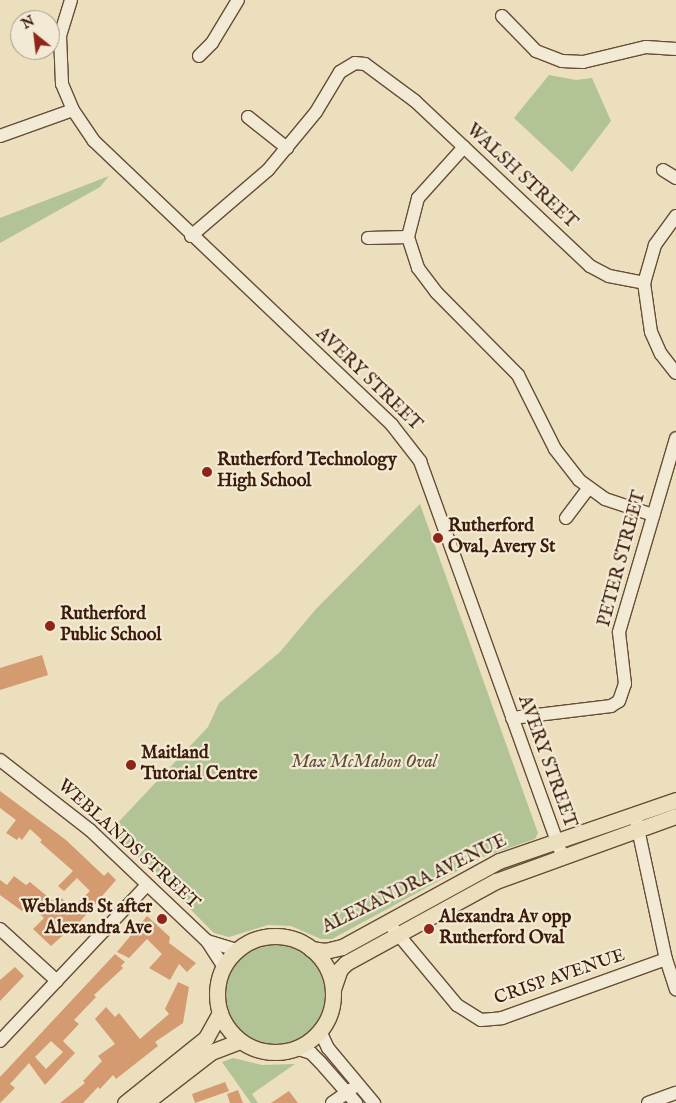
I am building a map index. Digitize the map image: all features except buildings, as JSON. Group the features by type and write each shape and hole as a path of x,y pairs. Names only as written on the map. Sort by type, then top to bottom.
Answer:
{"main road":[{"name":"ALEXANDRA AVENUE","path":"311,950 334,950 485,868 556,841 676,800"},
{"name":"ALEXANDRA AVENUE","path":"333,989 346,963 496,880 676,816"},
{"path":"276,936 297,940 311,950 327,969 333,989 328,1018 320,1031 296,1048 273,1052 240,1041 228,1028 220,1013 217,990 224,967 238,950 256,940 276,936"},
{"path":"125,1103 206,1038 220,1013"},
{"path":"145,1103 211,1052 240,1041"}],"street":[{"name":"AVERY STREET","path":"71,0 60,36 62,84 73,110 94,141 392,425 412,448 434,498 562,856"},
{"path":"199,56 212,43 238,0"},
{"path":"502,16 525,42 558,60 583,62 658,46 676,49"},
{"name":"WALSH STREET","path":"192,236 256,182 288,148 347,66 364,64 386,76 590,266 609,276 644,283"},
{"path":"0,136 73,110"},
{"path":"248,117 288,148"},
{"path":"464,147 418,198 408,237 418,268 436,292 518,375 555,449 588,489 619,505 653,515"},
{"path":"663,170 676,178"},
{"path":"676,216 655,245 644,283 647,312 655,344 676,373"},
{"path":"368,238 408,237"},
{"name":"PETER STREET","path":"512,718 611,706 620,701 624,684 619,632 676,438"},
{"path":"566,518 588,489"},
{"name":"WEBLANDS STREET","path":"0,760 68,810 207,941 224,967"},
{"path":"635,814 666,959 676,989"},
{"path":"0,1041 147,885"},
{"name":"CRISP AVENUE","path":"388,921 397,934 466,1013 490,1020 666,959"},
{"path":"0,929 57,981"},
{"name":"WEBLANDS STREET","path":"207,941 238,950"},
{"path":"320,1031 328,1048 374,1103"},
{"path":"296,1048 316,1057 356,1103"},
{"path":"332,1103 358,1084"},
{"path":"650,1103 676,1093"}],"green space":[{"path":"549,75 576,80 592,78 611,121 572,172 514,118"},
{"path":"109,176 100,187 0,243 0,218"},
{"name":"Max McMahon Oval","path":"420,504 538,833 535,839 483,857 332,939 321,939 291,926 268,925 229,937 214,933 111,830 208,727 219,703 280,652 316,609"},
{"path":"273,943 293,947 310,958 321,975 325,995 321,1015 310,1032 293,1043 273,1047 253,1043 236,1032 225,1015 221,995 225,975 236,958 253,947"},
{"path":"233,1058 262,1065 295,1064 252,1094 258,1103 251,1103 222,1062"}],"place":[{"name":"Rutherford Technology High School","path":"207,472"},
{"name":"Rutherford Oval, Avery St","path":"438,538"},
{"name":"Rutherford Public School","path":"50,626"},
{"name":"Maitland Tutorial Centre","path":"131,765"},
{"name":"Weblands St after Alexandra Ave","path":"162,919"},
{"name":"Alexandra Av opp Rutherford Oval","path":"429,929"}]}
